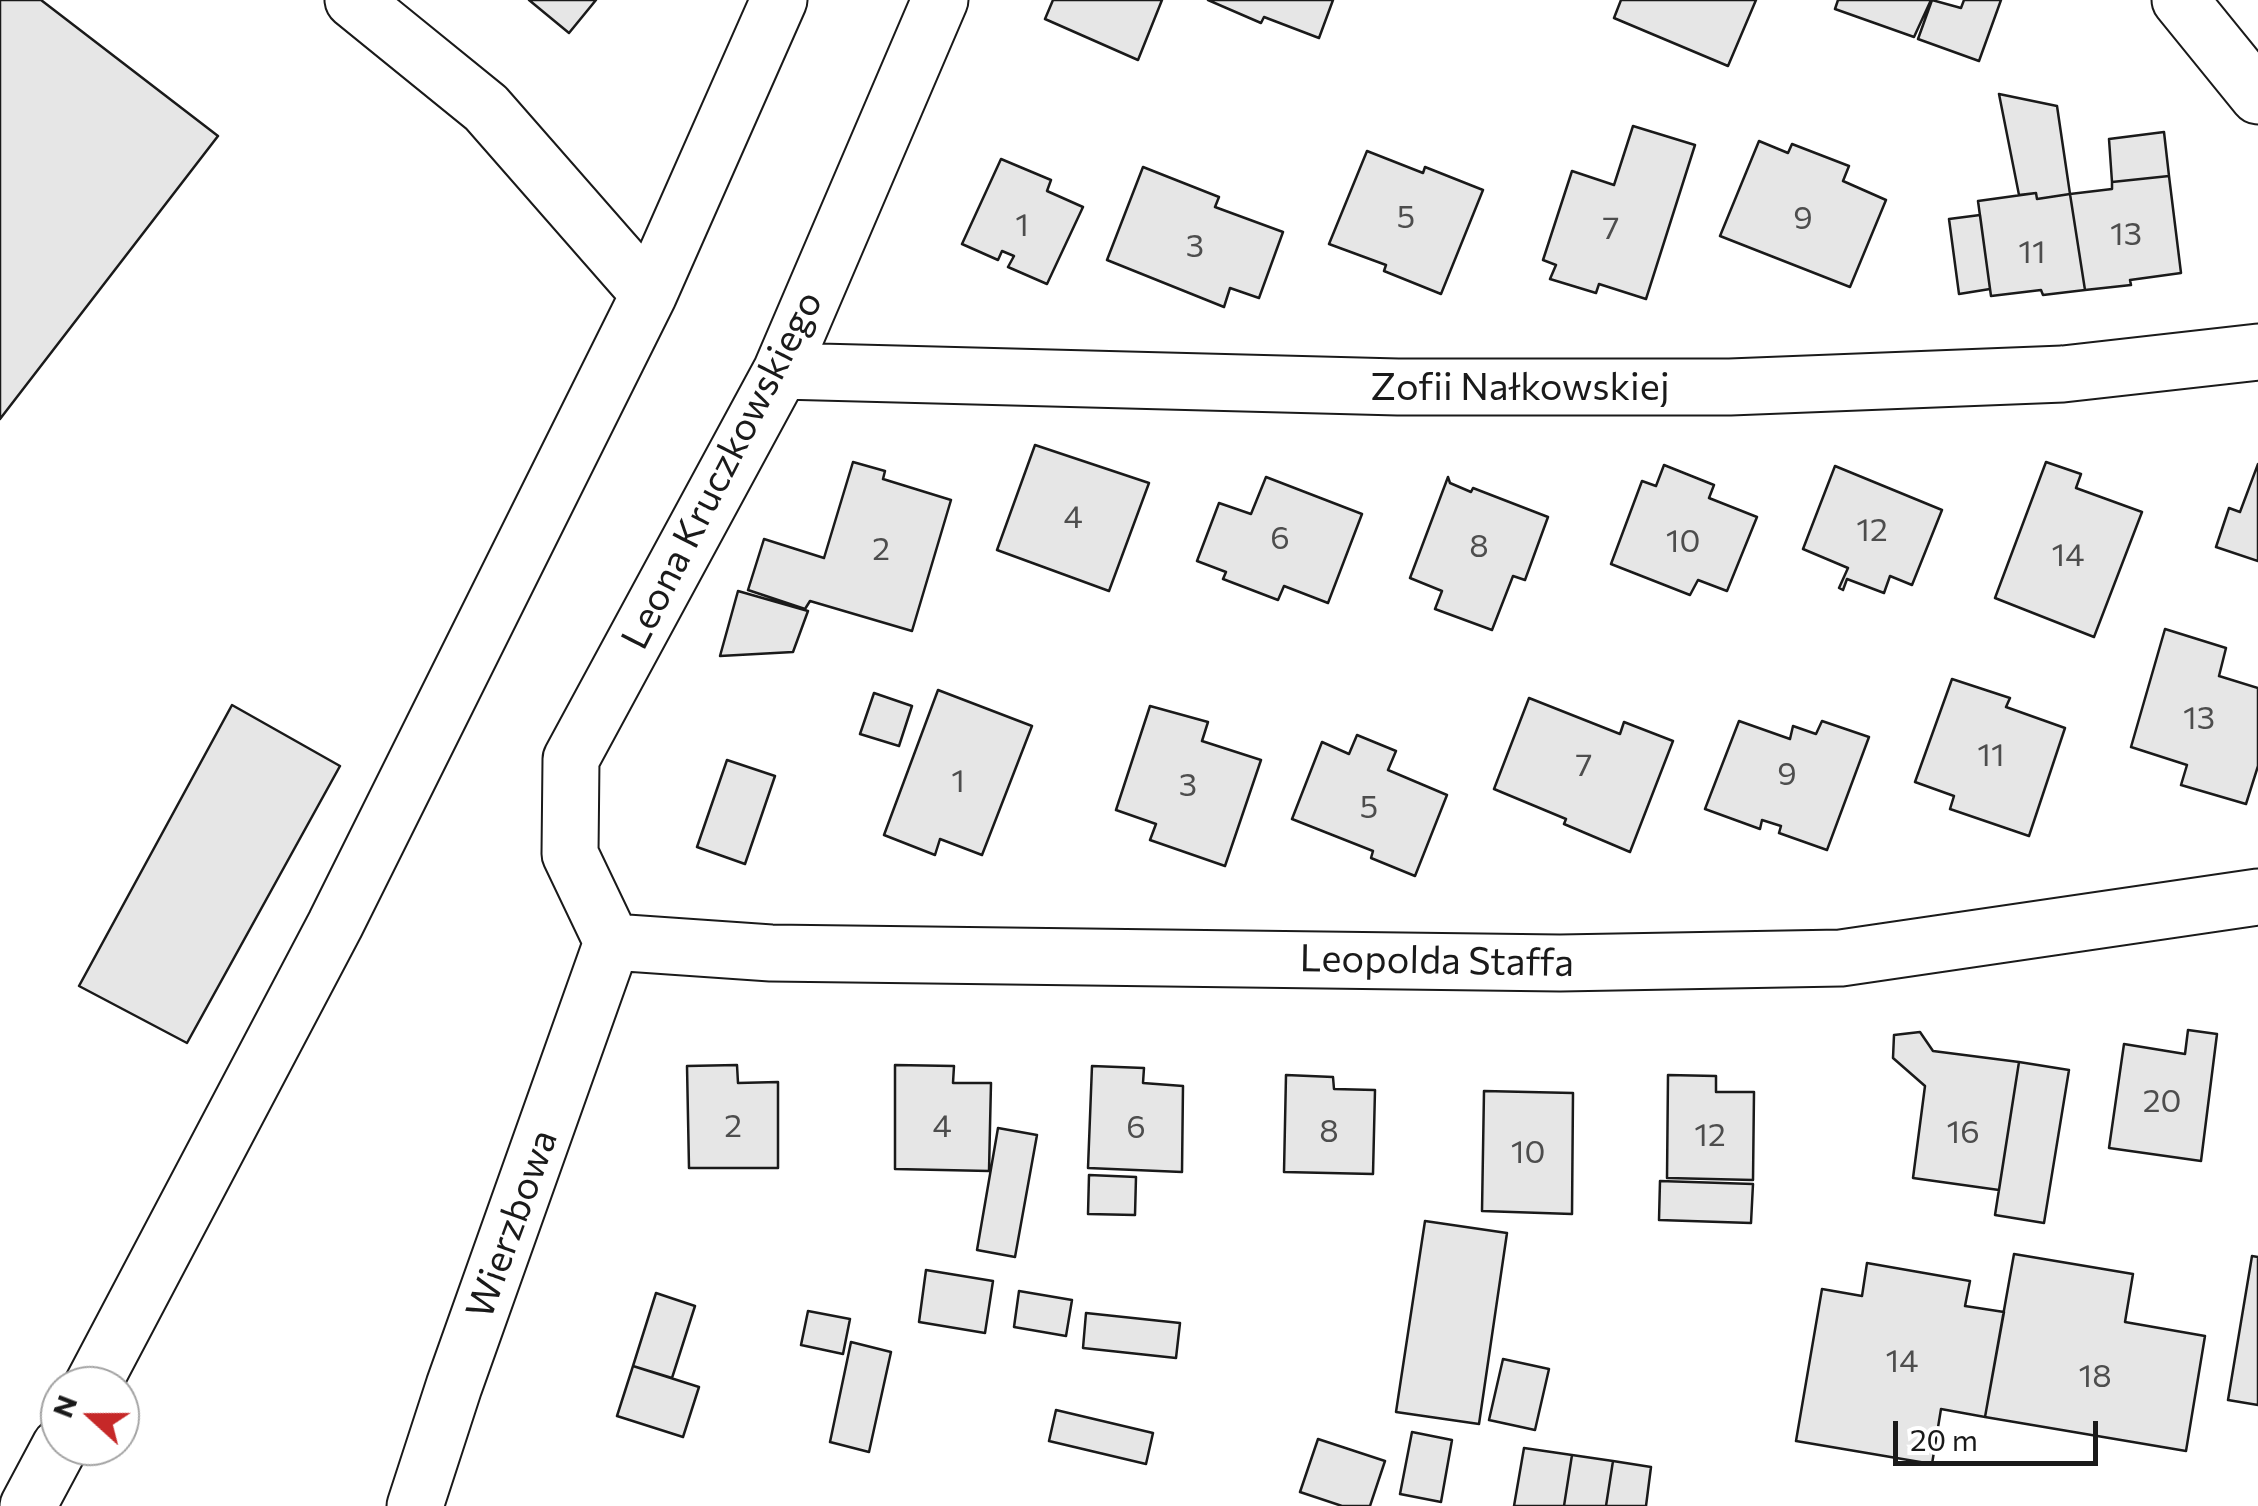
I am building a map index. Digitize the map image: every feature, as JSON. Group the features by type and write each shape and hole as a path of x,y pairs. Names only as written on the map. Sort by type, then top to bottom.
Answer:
{"street":[{"path":"353,0 486,108 649,294"},
{"path":"103,1366 335,925 649,294 779,0"},
{"name":"Leona Kruczkowskiego","path":"612,942 570,854 571,759 781,371 940,0"},
{"path":"2180,0 2258,96"},
{"name":"Zofii Nałkowskiej","path":"781,371 1398,387 1730,387 2062,374 2258,352"},
{"name":"Leopolda Staffa","path":"612,942 770,953 1560,963 1840,958 2258,897"},
{"name":"Wierzbowa","path":"415,1506 612,942"},
{"path":"28,1506 49,1466"}],"building":[{"path":"0,0 41,0 218,136 0,419"},
{"path":"529,0 596,0 569,33"},
{"path":"1053,0 1162,0 1138,60 1045,19"},
{"path":"1208,0 1333,0 1319,38 1264,17 1261,23"},
{"path":"1621,0 1756,0 1728,66 1614,18"},
{"path":"1838,0 1931,0 1914,37 1835,9"},
{"path":"1932,0 1961,8 1964,0 2001,0 1979,61 1918,39"},
{"path":"1999,94 2057,106 2070,194 2037,199 2036,193 2019,195"},
{"path":"1633,126 1695,145 1646,299 1599,284 1596,293 1550,279 1556,265 1543,260 1572,171 1614,185"},
{"path":"2164,132 2169,176 2112,182 2109,139"},
{"path":"1759,141 1788,153 1792,144 1849,166 1843,181 1886,200 1850,287 1720,236"},
{"path":"1367,151 1423,173 1425,167 1483,190 1441,294 1384,271 1386,265 1329,244"},
{"path":"1001,159 1051,180 1047,191 1083,207 1047,284 1008,267 1014,256 1002,251 998,260 962,244"},
{"path":"1143,167 1219,197 1215,207 1283,232 1259,298 1230,288 1224,307 1107,260"},
{"path":"2169,176 2181,273 2130,280 2131,285 2085,290 2070,194 2112,189 2112,182"},
{"path":"2036,193 2037,199 2070,194 2085,290 1991,296 1978,201"},
{"path":"1980,215 1990,289 1959,294 1949,219"},
{"path":"1035,445 1149,483 1109,591 997,550"},
{"path":"853,462 885,471 883,479 951,500 912,631 810,601 805,609 748,590 764,539 824,558"},
{"path":"2046,462 2081,474 2076,488 2142,512 2094,637 1995,598"},
{"path":"2258,464 2258,561 2216,547 2229,508 2240,512"},
{"path":"1664,465 1714,485 1709,498 1757,517 1727,591 1698,580 1690,595 1611,564 1642,481 1656,486"},
{"path":"1835,466 1942,510 1912,585 1890,576 1884,593 1847,579 1843,590 1839,588 1848,568 1803,549"},
{"path":"1266,477 1362,514 1328,603 1284,586 1278,600 1223,579 1226,572 1197,561 1219,503 1251,514"},
{"path":"1448,477 1450,483 1471,492 1473,488 1548,517 1525,580 1513,576 1492,630 1435,609 1442,591 1410,578"},
{"path":"738,591 808,611 793,652 720,656"},
{"path":"2165,629 2226,648 2219,676 2258,688 2258,766 2246,804 2181,785 2187,765 2131,747"},
{"path":"1952,679 2010,698 2006,707 2065,728 2029,836 1950,809 1954,796 1915,782"},
{"path":"938,690 1032,726 982,855 940,839 935,855 884,835"},
{"path":"874,693 912,706 899,746 860,734"},
{"path":"1529,698 1620,734 1624,722 1673,741 1630,852 1564,824 1566,819 1494,789"},
{"path":"232,705 340,766 187,1043 79,986"},
{"path":"1150,706 1208,722 1202,741 1261,760 1225,866 1150,840 1156,824 1116,810"},
{"path":"1739,721 1790,739 1793,726 1816,734 1822,721 1869,737 1827,850 1779,833 1781,826 1762,820 1760,829 1705,809"},
{"path":"1357,735 1396,751 1388,770 1447,795 1415,876 1371,858 1373,851 1292,819 1322,742 1349,754"},
{"path":"727,760 775,776 745,864 697,847"},
{"path":"2188,1030 2217,1034 2201,1161 2109,1148 2124,1044 2185,1054"},
{"path":"1920,1032 1933,1051 2019,1062 1999,1190 1913,1178 1925,1086 1893,1058 1894,1035"},
{"path":"2019,1062 2069,1070 2044,1223 1995,1215"},
{"path":"737,1065 738,1083 778,1082 778,1168 689,1168 687,1066"},
{"path":"895,1065 954,1066 953,1083 991,1083 989,1171 895,1169"},
{"path":"1092,1066 1144,1068 1143,1083 1183,1086 1182,1172 1088,1168"},
{"path":"1286,1075 1333,1077 1334,1089 1375,1090 1373,1174 1284,1172"},
{"path":"1668,1075 1716,1076 1716,1092 1754,1092 1753,1180 1667,1178"},
{"path":"1484,1091 1573,1093 1572,1214 1482,1211"},
{"path":"998,1128 1037,1135 1015,1257 977,1250"},
{"path":"1089,1175 1136,1177 1135,1215 1088,1214"},
{"path":"1660,1181 1753,1184 1751,1223 1659,1220"},
{"path":"1425,1221 1507,1233 1479,1424 1396,1412"},
{"path":"2014,1254 2133,1274 2125,1322 2205,1336 2186,1451 1985,1417"},
{"path":"2252,1256 2258,1257 2258,1405 2228,1400"},
{"path":"1867,1263 1970,1281 1965,1306 2004,1312 1985,1417 1941,1409 1932,1464 1796,1441 1822,1289 1862,1296"},
{"path":"926,1270 993,1281 985,1333 919,1322"},
{"path":"1019,1291 1072,1300 1066,1336 1014,1327"},
{"path":"656,1293 695,1306 672,1378 633,1366"},
{"path":"808,1311 850,1319 843,1354 801,1345"},
{"path":"1086,1313 1180,1323 1176,1358 1083,1348"},
{"path":"851,1342 891,1352 869,1452 830,1442"},
{"path":"1503,1359 1549,1369 1535,1430 1489,1420"},
{"path":"633,1366 699,1387 683,1437 617,1416"},
{"path":"1056,1410 1153,1433 1146,1464 1049,1441"},
{"path":"1412,1432 1452,1440 1441,1502 1400,1494"},
{"path":"1318,1439 1385,1461 1370,1506 1342,1506 1300,1492"},
{"path":"1524,1448 1572,1455 1564,1506 1514,1506"},
{"path":"1572,1455 1613,1461 1606,1506 1564,1506"},
{"path":"1613,1461 1651,1467 1646,1506 1606,1506"}]}
